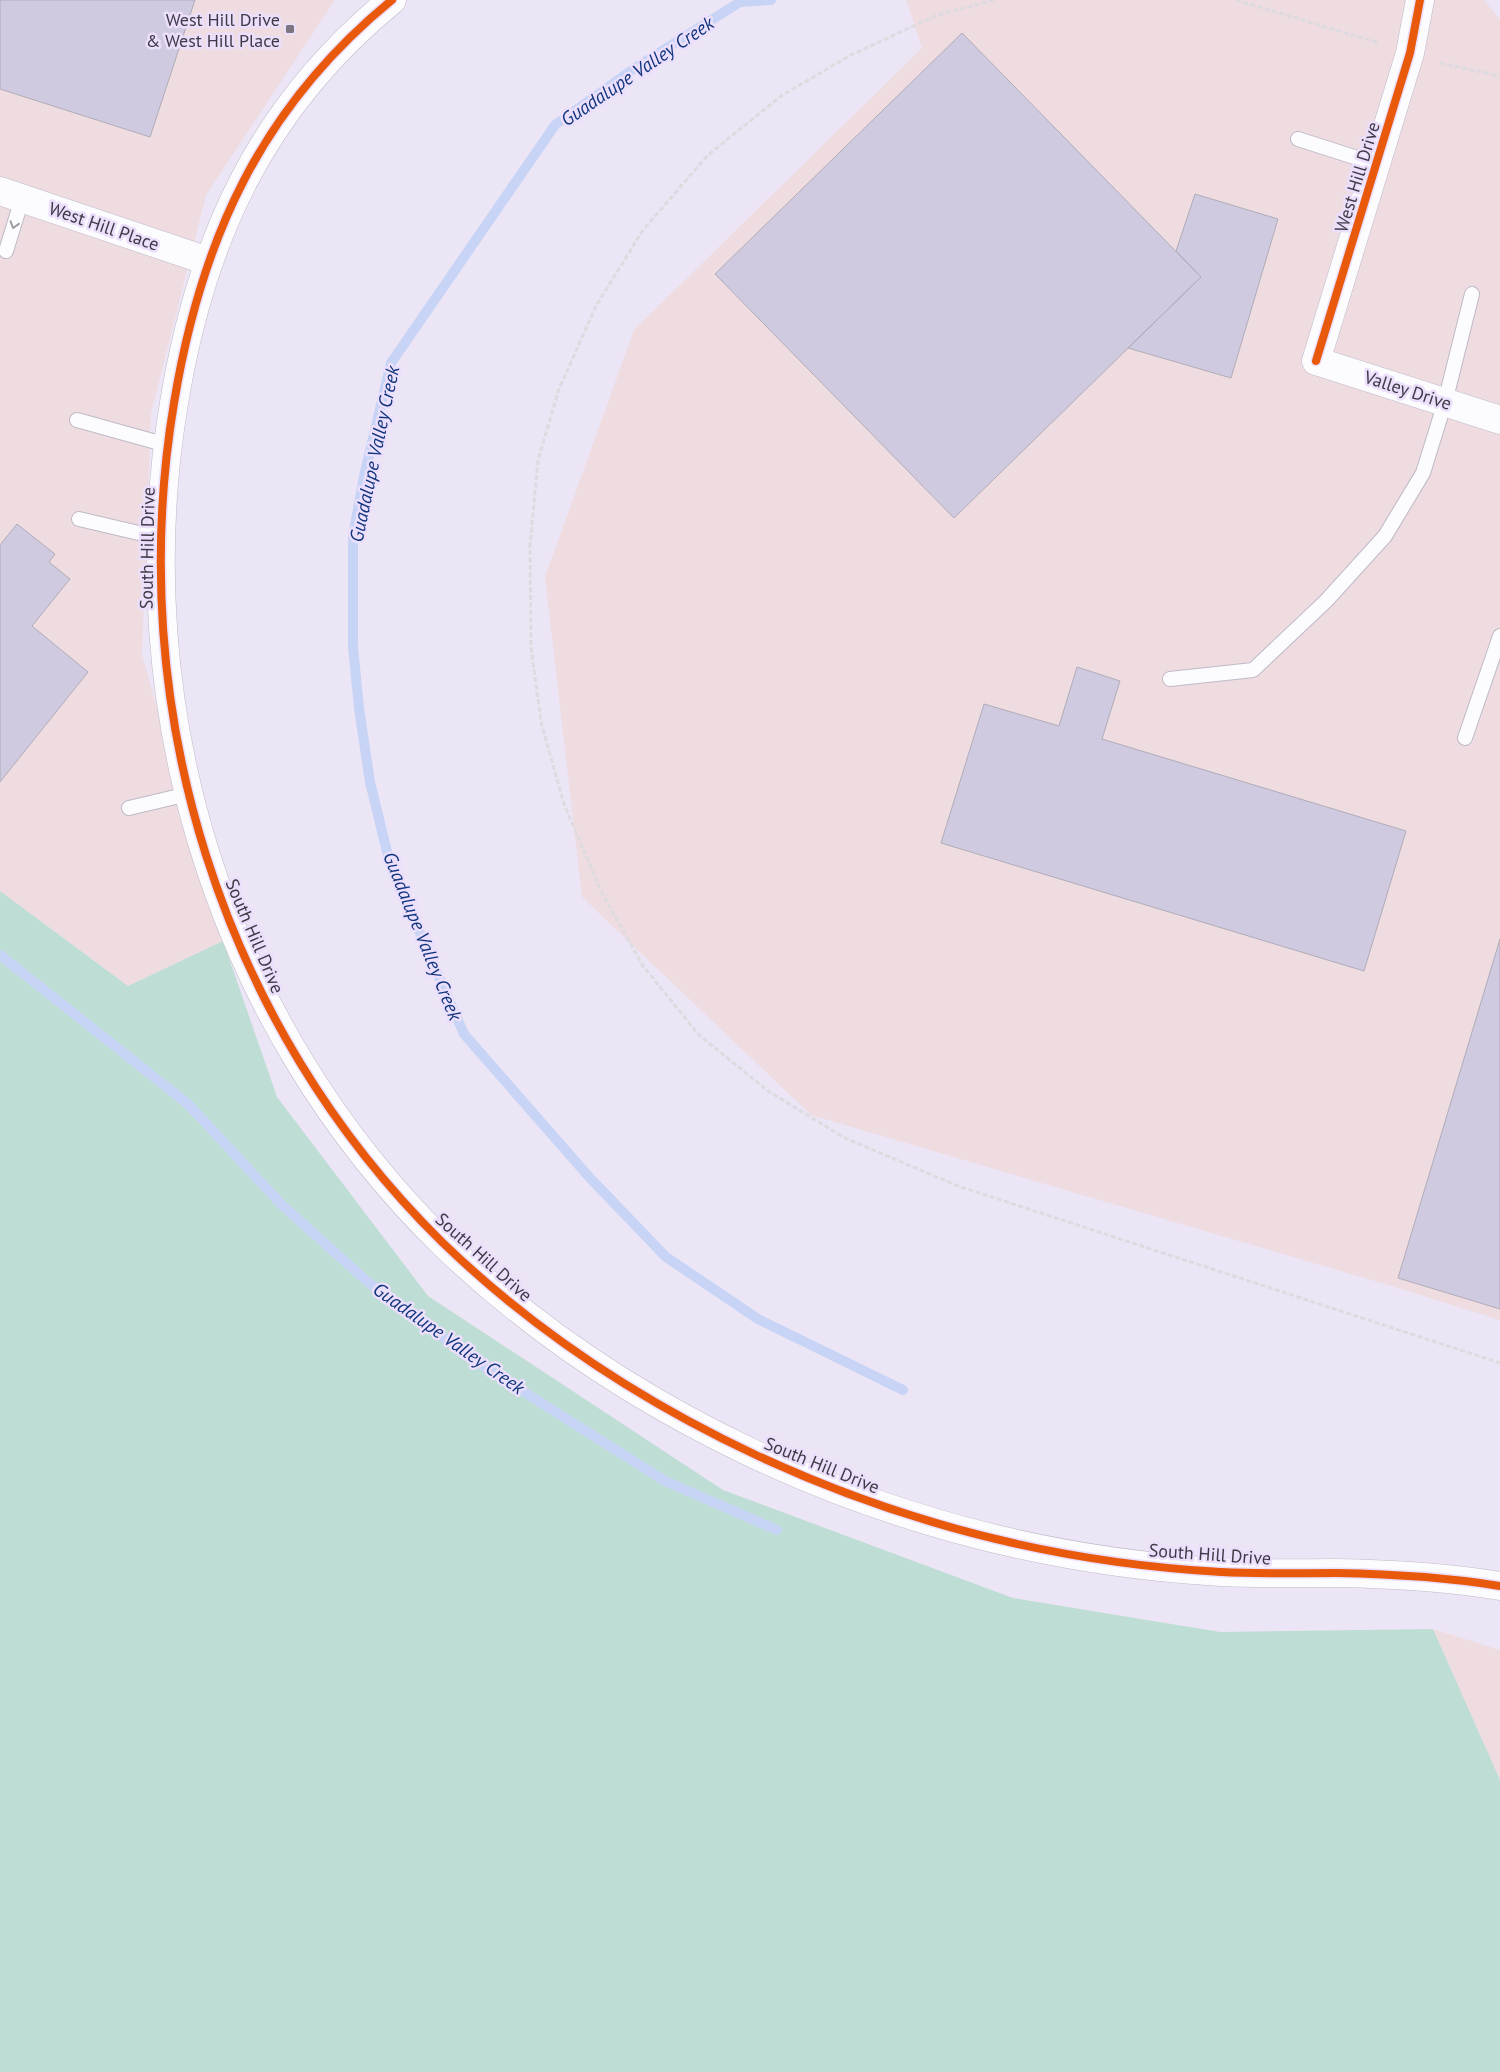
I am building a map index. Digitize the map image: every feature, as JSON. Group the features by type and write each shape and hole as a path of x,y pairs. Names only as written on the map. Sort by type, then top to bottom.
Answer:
{"street":[{"path":"208,262 237,193 275,127 320,68 347,40 392,0"},
{"name":"West Hill Drive","path":"1316,361 1410,53 1420,0"},
{"name":"West Hill Place","path":"11,195 208,262"},
{"name":"South Hill Drive","path":"208,262 188,332 167,445 160,538 160,595 166,671 177,746 188,794 218,892 247,962 300,1062 351,1136 440,1240 496,1291 555,1337 649,1398 682,1417 751,1453 820,1483 927,1520 1036,1548 1111,1561 1187,1570 1262,1574 1415,1576 1500,1586"},
{"name":"Valley Drive","path":"1316,361 1500,420"}],"lane":[{"path":"1298,139 1376,164"},
{"path":"6,251 11,195"},
{"path":"1170,679 1253,670 1326,601 1385,536 1423,473 1445,402 1472,294"},
{"path":"77,420 167,445"},
{"path":"79,520 160,538"},
{"path":"1465,738 1500,636"},
{"path":"129,808 188,794"}],"path":[{"path":"994,0 935,16 851,55 781,96 702,163 642,230 596,306 559,389 538,460 530,546 531,647 541,722 564,804 601,891 643,966 700,1035 768,1091 845,1138 958,1186 1500,1363"},
{"path":"1236,0 1449,66 1500,76"}],"shaded area":[{"path":"0,0 335,0 206,195 151,414 142,655 223,941 128,986 0,891"},
{"path":"906,0 1484,0 1500,20 1500,1320 1395,1287 811,1115 582,897 545,577 634,330 922,48"},
{"path":"1433,1629 1500,1650 1500,1780"}],"green space":[{"path":"0,891 128,986 223,941 277,1097 428,1296 723,1490 1013,1598 1220,1632 1433,1629 1500,1780 1500,2072 0,2072"}],"building":[{"path":"0,0 195,0 150,137 0,89"},
{"path":"962,33 1201,277 954,518 715,274"},
{"path":"1195,194 1278,219 1231,378 1128,348 1201,277 1176,251"},
{"path":"17,524 55,554 49,562 70,579 32,626 88,672 0,782 0,545"},
{"path":"1077,667 1120,681 1102,739 1406,831 1364,971 941,843 984,704 1059,726"},
{"path":"1500,939 1500,1309 1398,1278"}],"waterway":[{"name":"Guadalupe Valley Creek","path":"771,0 740,2 635,68 555,125 391,363 364,476 353,536 353,647 359,708 370,782 390,864 464,1034 590,1178 666,1257 758,1319 903,1390"},
{"name":"Guadalupe Valley Creek","path":"0,955 188,1104 281,1204 369,1283 475,1361 665,1481 777,1530"}],"cycle path":[{"path":"392,0 346,41 306,85 273,131 244,180 220,232 201,286 186,343 174,403 162,517 163,632 178,745 206,855 247,961 300,1062 365,1156 442,1242 477,1274 513,1305 590,1361 630,1387 713,1434 811,1479 868,1501 925,1520 983,1536 1101,1559 1221,1572 1398,1575 1459,1580 1500,1586"},
{"path":"1316,361 1410,53 1420,0"}],"place":[{"name":"West Hill Drive & West Hill Place","path":"290,29"}]}
